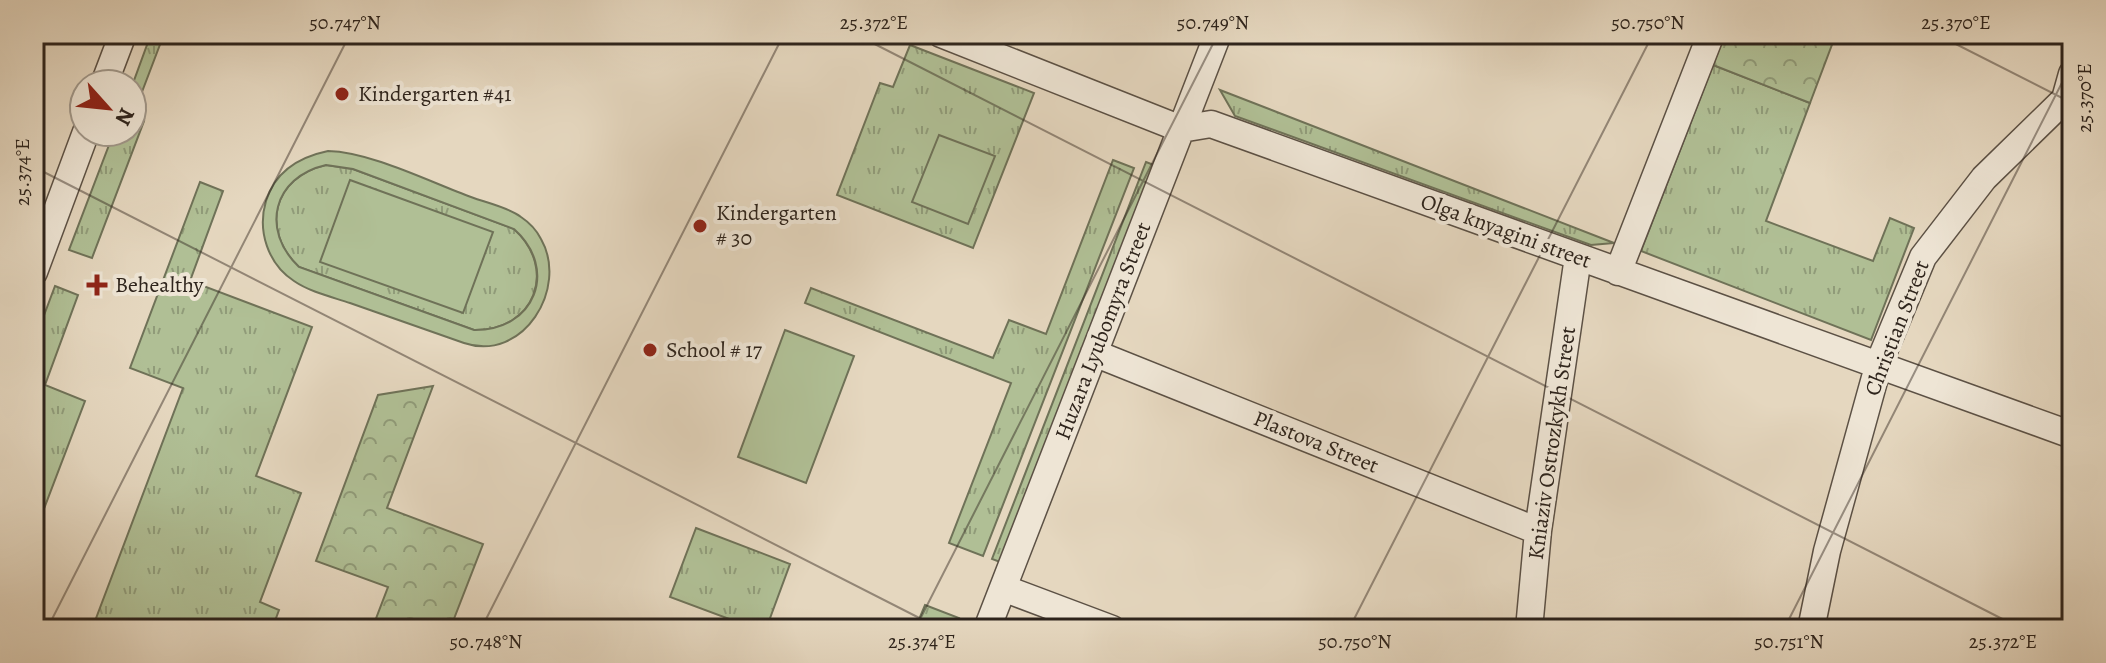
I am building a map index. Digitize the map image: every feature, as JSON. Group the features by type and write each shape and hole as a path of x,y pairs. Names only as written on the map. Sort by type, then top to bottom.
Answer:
{"street":[{"path":"110,68 123,34"},
{"name":"Olga knyagini street","path":"941,34 1181,129 1211,124 2072,435"},
{"name":"Huzara Lyubomyra Street","path":"987,629 1218,34"},
{"path":"1618,272 1711,34"},
{"name":"Christian Street","path":"1811,629 1827,551 1879,363 1923,257 1984,178 2065,99 2072,74"},
{"path":"34,272 42,223 78,148"},
{"name":"Kniaziv Ostrozkykh Street","path":"1529,629 1538,531 1578,257"},
{"name":"Plastova Street","path":"1094,353 1538,531"},
{"path":"1003,588 1112,629"}],"green space":[{"path":"151,34 164,34 148,76 148,68 139,68"},
{"path":"1725,34 1836,34 1810,103 1713,65"},
{"path":"910,45 1034,93 973,248 837,195 880,83 893,87"},
{"path":"1713,65 1810,103 1766,221 1873,261 1890,218 1914,228 1871,340 1641,251"},
{"path":"1220,90 1614,243 1591,245 1235,116"},
{"path":"939,135 995,156 968,224 912,202"},
{"path":"108,148 134,148 92,258 69,250"},
{"path":"328,151 363,156 504,208 524,219 539,236 548,258 549,279 535,317 522,332 505,342 485,346 464,343 321,294 294,281 271,256 264,235 264,212 270,191 282,174 298,162","holes":["326,165 353,169 514,229 528,245 535,262 537,279 534,295 525,309 495,328 474,330 299,267 279,237 276,222 284,193 308,171"]},
{"path":"1113,160 1134,168 983,556 949,543 1011,383 805,303 811,288 993,358 1009,320 1046,334"},
{"path":"1146,162 1154,165 1000,562 992,559"},
{"path":"326,165 353,169 514,229 535,262 537,279 525,309 495,328 474,330 299,267 279,237 276,222 278,207 294,181 308,171"},
{"path":"350,180 493,232 463,313 320,262"},
{"path":"200,182 223,191 190,281 312,327 256,476 301,493 260,602 279,610 272,629 92,629 183,388 130,368"},
{"path":"55,286 78,295 45,385 85,401 34,535 34,342"},
{"path":"785,330 854,356 806,483 738,457"},
{"path":"433,386 387,508 483,544 450,629 372,629 388,587 316,561 378,395"},
{"path":"696,528 790,564 766,629 756,629 670,597"},
{"path":"925,605 959,618 955,629 915,629"}],"place":[{"name":"Kindergarten #41","path":"342,94"},
{"name":"Kindergarten # 30","path":"700,226"},
{"name":"Behealthy","path":"97,285"},
{"name":"School # 17","path":"650,350"}]}
